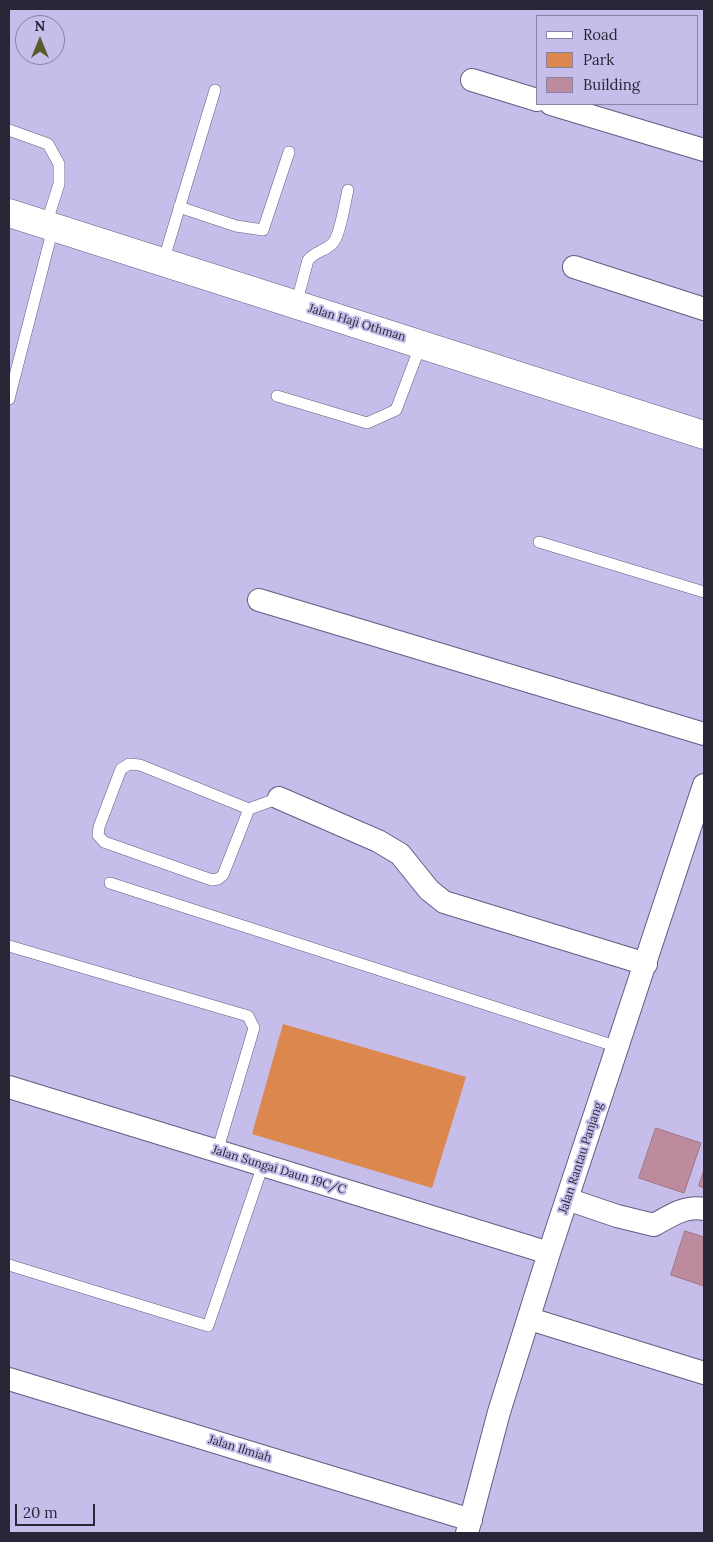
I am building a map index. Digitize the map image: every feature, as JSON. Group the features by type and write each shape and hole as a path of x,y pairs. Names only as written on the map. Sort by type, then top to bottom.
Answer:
{"street":[{"path":"472,80 536,100"},
{"path":"554,105 704,150"},
{"name":"Jalan Haji Othman","path":"9,213 704,434"},
{"path":"574,267 704,309"},
{"path":"259,600 704,734"},
{"name":"Jalan Rantau Panjang","path":"469,1527 499,1412 549,1254 704,785"},
{"path":"279,798 378,841 400,854 428,890 444,902 646,964"},
{"name":"Jalan Sungai Daun 19C/C","path":"9,1087 549,1254"},
{"path":"567,1199 617,1216 654,1224 679,1211 694,1207 704,1209"},
{"path":"530,1319 704,1373"},
{"name":"Jalan Ilmiah","path":"9,1379 469,1527"}],"lane":[{"path":"163,262 215,90"},
{"path":"9,130 48,144 59,164 58,184 9,400"},
{"path":"179,208 236,226 263,230 289,152"},
{"path":"296,305 308,260 313,254 330,245 336,238 348,190"},
{"path":"277,396 367,423 396,410 421,343"},
{"path":"539,542 704,592"},
{"path":"249,809 223,875 218,879 212,880 104,842 98,835 99,827 121,769 129,764 140,765 249,809 279,798"},
{"path":"110,883 618,1047"},
{"path":"9,946 248,1016 254,1028 217,1152"},
{"path":"9,1265 208,1326 262,1165"}],"green space":[{"path":"283,1024 466,1077 432,1188 252,1134"}],"building":[{"path":"656,1128 701,1143 684,1193 639,1178"},
{"path":"704,1170 704,1188 699,1186"},
{"path":"685,1231 704,1237 704,1286 671,1275"}]}
